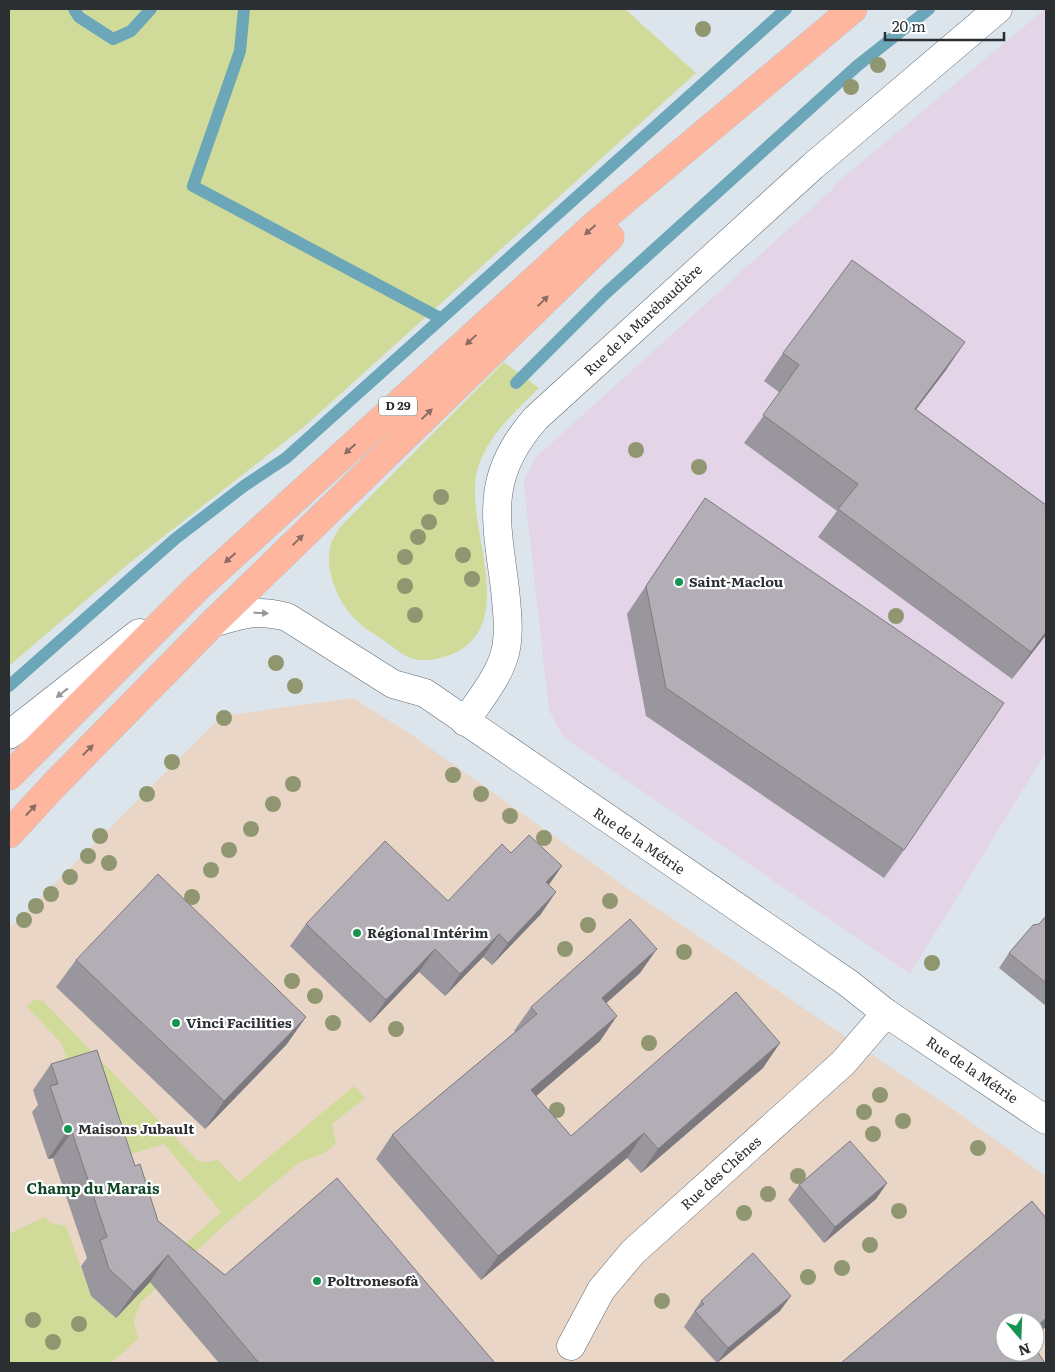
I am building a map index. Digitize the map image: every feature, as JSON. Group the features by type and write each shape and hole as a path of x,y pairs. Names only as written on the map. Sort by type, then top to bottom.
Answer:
{"main road":[{"name":"D 29","path":"9,776 197,588 596,224 853,9"},
{"name":"D 29","path":"9,834 54,785 214,623 417,423 802,52"}],"street":[{"name":"Rue de la Marébaudière","path":"466,722 497,676 505,653 507,606 497,502 505,463 517,440 536,418 813,166 998,9"},
{"path":"9,735 197,588"},
{"name":"Rue de la Métrie","path":"214,623 250,612 287,617 393,684 425,693 848,983 886,1013 1046,1120"},
{"name":"Rue des Chênes","path":"571,1346 602,1290 633,1252 843,1063 886,1013"}],"shaded area":[{"path":"1045,9 1046,752 910,974 563,737 549,710 524,485 526,475 536,457 835,187 834,185"},
{"path":"353,698 409,733 630,890 961,1115 1046,1176 1046,1363 9,1363 9,929 222,716"}],"green space":[{"path":"9,9 625,9 696,73 305,426 127,565 9,666"},
{"path":"504,362 539,388 495,435 488,445 478,468 475,489 476,513 485,564 487,589 485,612 478,633 462,649 436,659 414,659 401,653 364,627 351,615 334,586 329,564 331,543 340,527"},
{"path":"33,1000 43,1001 198,1161 218,1160 239,1182 354,1086 365,1098 332,1124 336,1144 323,1154 300,1162 229,1221 141,1302 134,1321 138,1339 111,1363 9,1363 9,1234 44,1217 51,1223 66,1226 91,1296 160,1266 221,1212 164,1144 100,1164 62,1044 27,1007"}],"building":[{"path":"852,260 965,342 915,409 1046,505 1046,632 1031,652 838,509 858,484 763,415 799,365 783,353"},
{"path":"705,498 1004,703 904,850 666,688 646,586"},
{"path":"529,835 562,866 546,882 556,892 508,943 499,934 460,974 435,949 386,1000 306,924 385,841 448,901 502,844 511,853"},
{"path":"158,874 306,1017 224,1101 76,960"},
{"path":"1046,916 1046,983 1009,953 1033,925 1039,924"},
{"path":"630,919 657,949 602,998 617,1016 531,1090 571,1136 736,992 780,1043 658,1149 644,1133 498,1256 392,1135 537,1014 531,1007"},
{"path":"97,1050 135,1166 140,1164 158,1221 225,1275 337,1178 495,1363 259,1363 168,1255 134,1292 109,1269 100,1240 107,1237 72,1132 66,1133 50,1086 58,1084 51,1064"},
{"path":"850,1141 887,1183 835,1227 799,1185"},
{"path":"1032,1201 1046,1218 1046,1318 1045,1312 995,1312 995,1362 1045,1363 841,1363"},
{"path":"753,1253 791,1296 728,1348 695,1311 704,1304 701,1301"}],"waterway":[{"path":"74,9 79,17 113,39 131,31 151,9"},
{"path":"244,9 240,51 193,186 440,318"},
{"path":"9,686 175,539 244,486 286,458 786,9"},
{"path":"516,383 605,294 857,66 929,9"}],"place":[{"name":"Saint-Maclou","path":"679,582"},
{"name":"Régional Intérim","path":"357,933"},
{"name":"Vinci Facilities","path":"176,1023"},
{"name":"Maisons Jubault","path":"68,1129"},
{"name":"Poltronesofà","path":"317,1281"}],"district":[{"name":"Champ du Marais","path":"93,1189"}]}
